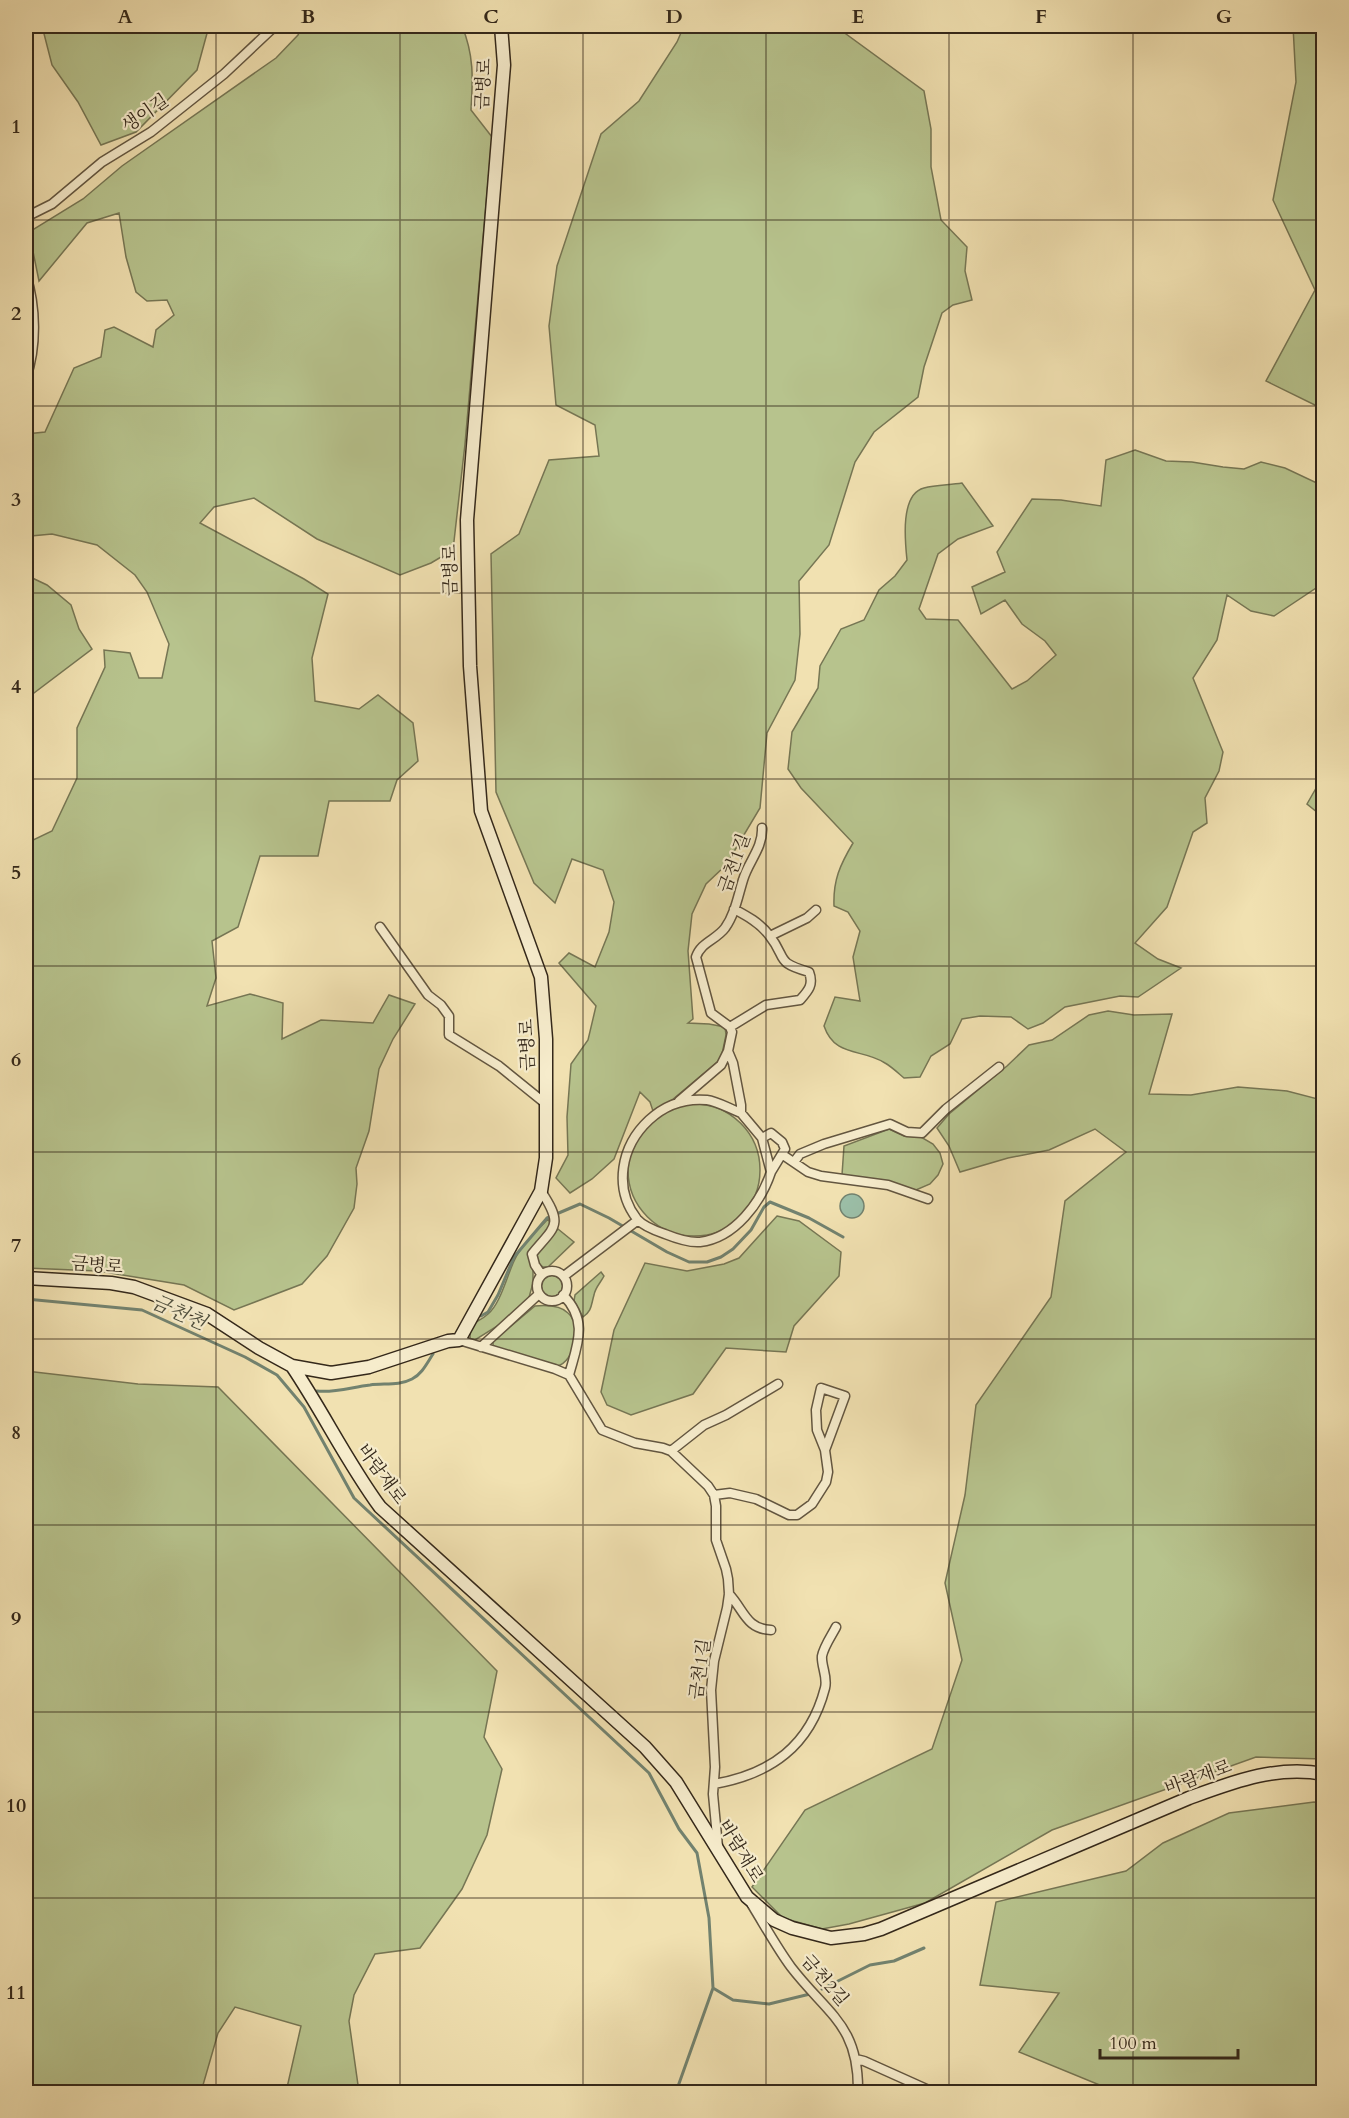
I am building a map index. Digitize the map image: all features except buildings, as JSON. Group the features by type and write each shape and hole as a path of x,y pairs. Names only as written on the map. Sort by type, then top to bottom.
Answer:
{"street":[{"name":"생이길","path":"26,217 52,204 102,162 152,132 224,74 275,26"},
{"name":"금병로","path":"26,1278 111,1283 134,1287 207,1314 292,1366 331,1373 346,1372 453,1341 541,1191 546,1158 546,1039 541,977 481,811 470,666 467,520 504,65 501,26"},
{"path":"26,275 33,308 32,359 26,378"},
{"name":"금천1길","path":"734,909 749,917 770,936 782,960 789,966 809,972 812,980 809,990 800,1000 766,1005 730,1027 711,1013 696,957 698,950 723,930 734,909 743,879 763,838 762,828"},
{"path":"770,936 807,918 816,910"},
{"name":"금병로","path":"380,927 428,995 441,1005 448,1016 449,1035 499,1066 546,1104"},
{"path":"679,1102 721,1065 728,1051 732,1032 730,1027"},
{"path":"728,1051 733,1063 741,1113"},
{"path":"794,1162 800,1154 824,1144 890,1124 907,1132 922,1133 946,1109 999,1067"},
{"path":"762,1138 771,1133 782,1142 785,1149 783,1155 771,1172 762,1193 742,1221 713,1239 699,1242 686,1240 635,1222 622,1182 624,1157 644,1125 661,1109 679,1102 708,1100 741,1113 762,1138 771,1172"},
{"path":"783,1155 808,1172 821,1176 888,1185 928,1199"},
{"path":"541,1191 554,1216 552,1232 532,1254 541,1274"},
{"path":"564,1276 635,1222"},
{"path":"555,1271 564,1276 567,1286 563,1295 551,1301 539,1294 536,1286 541,1274 555,1271"},
{"path":"481,1347 539,1294"},
{"path":"563,1295 572,1304 580,1329 569,1376"},
{"path":"453,1341 555,1369 569,1376 602,1430 635,1443 670,1451 702,1480 714,1495 730,1493 756,1499 781,1512 797,1515 812,1504 826,1482 828,1472 825,1450 817,1430 816,1420 821,1388 845,1396 825,1450"},
{"name":"바람재로","path":"292,1366 355,1472 380,1507 645,1747 676,1782 747,1897 774,1920 792,1928 831,1938 864,1934 881,1929 1189,1798 1265,1774 1295,1770 1323,1774"},
{"path":"670,1451 704,1425 726,1415 778,1384"},
{"name":"금천1길","path":"714,1495 716,1540 726,1569 729,1594 714,1660 711,1690 715,1767 713,1794 718,1851"},
{"path":"729,1594 747,1620 761,1629 771,1630"},
{"path":"714,1784 761,1771 793,1749 814,1718 826,1686 822,1657 836,1627"},
{"name":"금천2길","path":"747,1897 791,1967 842,2024 852,2043 856,2060 858,2092"},
{"path":"856,2060 864,2061 933,2092"}],"shaded area":[{"path":"42,26 209,26 197,70 136,132 101,145 78,102 52,65"},
{"path":"302,26 462,26 469,47 472,67 471,110 492,137 465,444 453,550 431,563 400,575 317,539 254,498 214,507 200,523 328,594 312,658 315,701 359,709 378,695 413,723 418,761 397,780 390,801 329,801 318,856 260,856 238,927 212,941 216,978 207,1006 250,994 283,1003 282,1039 321,1020 373,1023 389,995 415,1004 393,1039 379,1069 369,1131 356,1168 354,1208 327,1256 302,1284 234,1310 184,1285 98,1271 26,1268 26,852 33,840 52,831 77,778 77,728 105,667 104,650 130,653 139,678 162,678 169,644 147,592 135,575 97,545 52,534 31,536 26,543 26,434 45,432 74,368 101,357 105,330 114,327 153,347 156,330 174,315 167,300 147,301 136,292 126,257 119,213 87,223 39,281 29,232 83,199 122,166 276,58 298,35"},
{"path":"684,26 835,26 924,91 931,129 931,167 941,220 967,247 965,271 972,300 953,305 942,313 924,367 918,397 874,432 855,462 829,545 799,581 800,634 795,680 767,733 760,808 726,865 706,884 692,914 688,951 693,1019 688,1023 725,1027 726,1035 721,1059 672,1100 653,1111 650,1102 640,1092 614,1159 592,1179 570,1193 556,1178 568,1155 567,1117 571,1064 588,1040 596,1006 559,963 569,953 595,967 609,932 614,902 603,870 572,859 555,903 534,883 496,792 491,554 519,534 549,460 599,456 595,425 556,405 549,326 557,266 601,134 639,101 677,42"},
{"path":"1293,26 1323,26 1323,409 1266,381 1315,290 1273,200 1296,82"},
{"path":"1135,450 1166,461 1244,469 1261,462 1285,468 1319,484 1323,502 1323,572 1316,588 1274,616 1251,611 1227,595 1217,640 1193,678 1223,752 1219,771 1205,798 1207,823 1193,832 1167,907 1135,943 1158,959 1181,968 1138,997 1120,996 1065,1007 1043,1023 1028,1029 1011,1017 980,1016 962,1019 950,1044 931,1056 920,1077 904,1078 876,1058 842,1048 829,1036 824,1026 835,997 860,1001 853,957 860,931 848,912 834,906 838,873 853,843 801,788 788,769 792,732 818,688 820,666 841,629 864,620 879,590 895,576 907,560 905,530 911,499 916,492 933,486 962,483 993,526 958,539 938,554 919,609 926,619 958,620 1012,689 1027,681 1056,655 1045,641 1022,624 1005,600 981,614 972,587 1005,572 997,552 1032,499 1061,500 1101,506 1106,460"},
{"path":"26,575 47,585 71,605 79,629 92,649 26,699"},
{"path":"1323,776 1323,817 1307,804"},
{"path":"1108,1011 1134,1015 1172,1014 1149,1094 1191,1095 1238,1087 1287,1091 1318,1099 1324,1120 1323,1759 1256,1757 1052,1830 925,1903 822,1929 783,1918 752,1887 805,1810 932,1749 962,1660 945,1583 965,1495 976,1405 1051,1297 1065,1201 1126,1152 1095,1129 1049,1150 1008,1158 960,1172 949,1146 937,1128 949,1114 1029,1045 1052,1040 1089,1015"},
{"path":"694,1104 719,1109 741,1123 755,1145 760,1170 755,1195 741,1217 719,1231 694,1236 669,1231 647,1217 633,1195 628,1170 633,1145 647,1123 669,1109"},
{"path":"889,1129 904,1136 921,1137 933,1144 940,1153 943,1164 938,1175 930,1184 916,1190 842,1175 844,1146"},
{"path":"852,1194 861,1197 864,1206 861,1215 852,1218 843,1215 840,1206 843,1197"},
{"path":"777,1216 799,1221 841,1252 839,1276 794,1326 786,1352 726,1348 693,1394 631,1415 607,1405 601,1392 614,1330 645,1263 687,1271 724,1264 739,1258"},
{"path":"548,1219 552,1227 533,1248 533,1283 528,1301 499,1325 475,1340 470,1339 473,1325 488,1314 497,1303 518,1253"},
{"path":"558,1229 574,1242 548,1267 543,1267 538,1263 536,1256 545,1242"},
{"path":"601,1272 604,1276 596,1290 590,1310 583,1317 574,1301 575,1295"},
{"path":"552,1273 560,1277 564,1285 560,1293 552,1297 544,1293 540,1285 544,1277"},
{"path":"535,1306 557,1307 565,1310 575,1326 575,1343 572,1351 563,1363 557,1366 493,1347 493,1341"},
{"path":"26,1371 138,1384 218,1387 497,1671 484,1737 502,1769 487,1835 462,1889 420,1948 375,1954 354,1995 349,2021 359,2092 286,2092 301,2026 235,2007 218,2033 201,2092 26,2092"},
{"path":"1314,1802 1324,1804 1323,2092 1136,2092 1102,2086 1019,2052 1059,1993 980,1985 996,1902 1126,1871 1163,1843 1229,1813"}],"waterway":[{"path":"481,1316 488,1312 498,1295 514,1257 547,1218 580,1204 689,1262 707,1262 733,1249 751,1230 764,1207 770,1202 809,1218 843,1237"},
{"name":"금천천","path":"26,1299 142,1310 245,1357 277,1375 304,1407 354,1498 649,1773 679,1829 697,1853 709,1918 713,1988 676,2092"},
{"path":"317,1391 337,1391 407,1381 419,1374 433,1354"},
{"path":"822,1989 870,1965 894,1961 924,1948"},
{"path":"713,1988 733,2000 769,2004 810,1994"}]}
